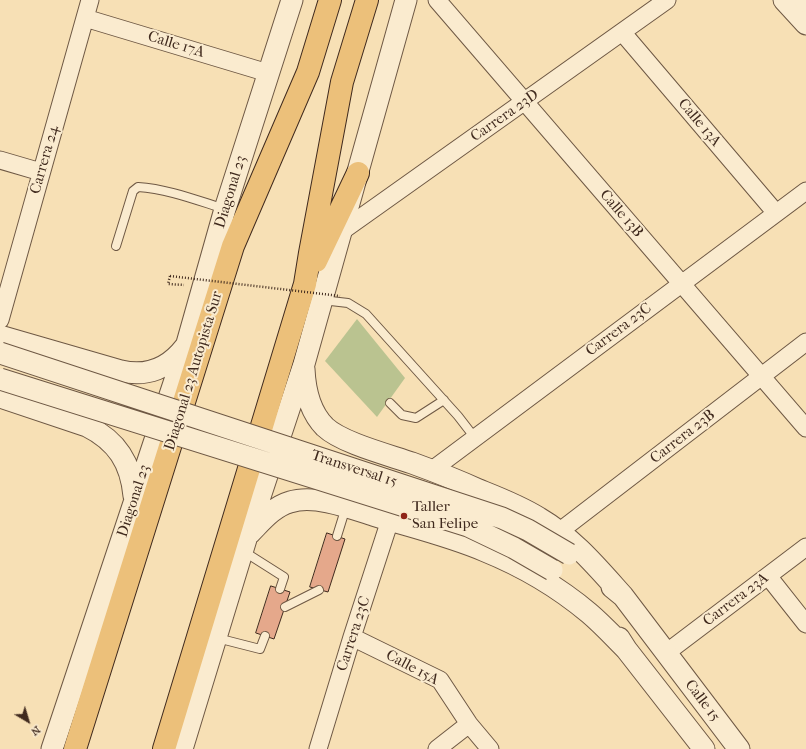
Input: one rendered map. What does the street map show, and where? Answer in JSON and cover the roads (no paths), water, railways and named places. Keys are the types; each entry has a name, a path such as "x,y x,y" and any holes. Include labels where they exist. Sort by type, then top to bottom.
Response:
{"main road":[{"name":"Diagonal 23 Autopista Sur","path":"75,749 233,246 308,72 330,0"},
{"path":"164,749 305,284 342,82 367,0"},
{"path":"305,284 358,173"}],"street":[{"name":"Carrera 24","path":"0,320 90,0"},
{"name":"Diagonal 23","path":"52,749 186,347 225,209 292,0"},
{"path":"182,749 245,544 304,364 331,298 342,231 406,0"},
{"name":"Calle 13B","path":"437,0 806,428"},
{"name":"Carrera 23D","path":"342,231 667,0"},
{"path":"784,0 806,24"},
{"name":"Calle 17A","path":"85,18 268,73"},
{"name":"Calle 13A","path":"622,32 776,213"},
{"path":"0,160 41,172"},
{"name":"Carrera 23C","path":"432,470 806,191"},
{"path":"0,336 121,371 133,373 150,371 162,367 176,358 186,347"},
{"name":"Carrera 23B","path":"560,531 806,342"},
{"name":"Transversal 15","path":"0,353 502,518 528,530 569,554 623,596 666,653"},
{"path":"304,364 311,407 326,428 336,435 351,442 432,470 538,517 560,531 577,545 623,596"},
{"name":"Transversal 15","path":"0,379 468,526 514,548 552,570 574,586 600,610 626,649 643,671"},
{"path":"0,397 87,426 105,437 119,452 128,467 133,483 134,500"},
{"path":"245,544 267,515 282,505 290,502 309,499 346,507 468,544 512,563 555,587 574,601 626,649"},
{"name":"Carrera 23C","path":"318,749 390,520"},
{"name":"Carrera 23A","path":"666,653 806,547"},
{"path":"768,576 806,624"},
{"name":"Calle 15A","path":"352,637 440,680 469,724 490,749"},
{"name":"Calle 15","path":"666,653 738,749"},
{"name":"Calle 15","path":"643,671 704,749"},
{"path":"437,749 469,724"}],"lane":[{"path":"116,246 133,191 138,187 152,188 195,199 225,209"},
{"path":"331,298 348,303 366,314 444,400 475,438"},
{"path":"390,403 402,415 416,418 444,400"},
{"path":"337,536 346,507"},
{"path":"245,544 284,577 280,589"},
{"path":"285,607 319,590"},
{"path":"216,638 260,649 264,636"}],"place":[{"name":"Taller San Felipe","path":"404,516"}]}
